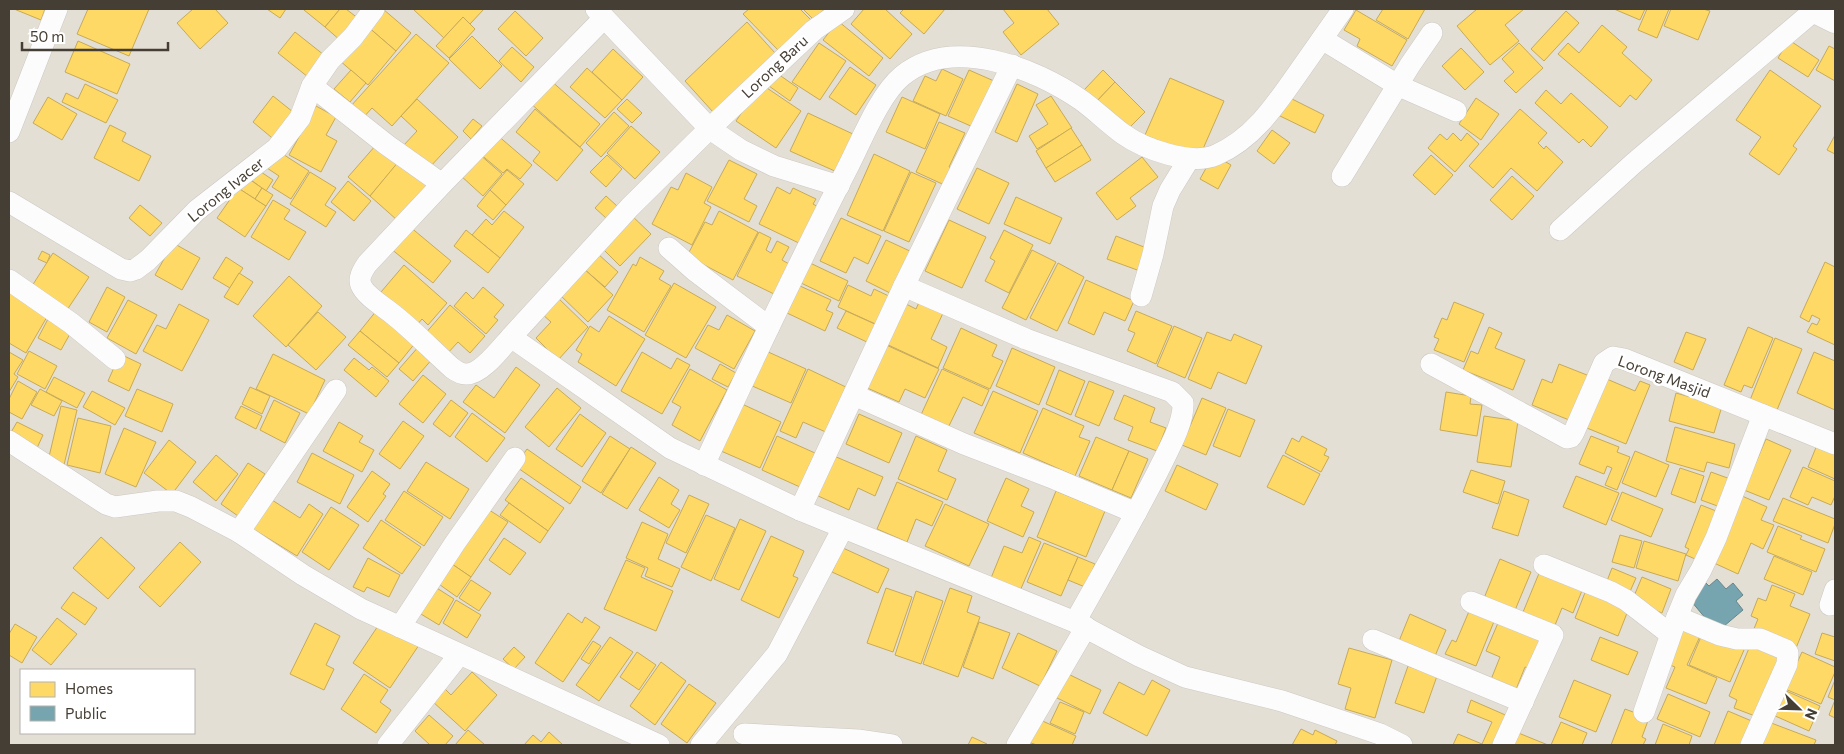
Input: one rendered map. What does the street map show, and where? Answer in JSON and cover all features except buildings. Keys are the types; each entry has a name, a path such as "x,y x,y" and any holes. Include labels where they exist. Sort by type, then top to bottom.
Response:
{"street":[{"path":"10,126 57,9"},
{"name":"Lorong Ivacer","path":"9,202 121,269 130,271 136,269 154,254 197,210 278,148 300,118 312,86 330,60 353,37 374,9"},
{"name":"Lorong Baru","path":"442,184 367,264 360,280 361,286 367,294 396,316 452,368 468,375 479,371 630,207 710,129 814,30 844,9"},
{"path":"704,465 768,327 884,97 902,77 916,67 957,56 979,58 1012,65 1050,82 1082,100 1125,136 1170,155 1189,159 1212,157 1245,138 1270,113 1343,9"},
{"path":"1560,230 1634,163 1816,9 1835,19"},
{"path":"312,86 387,145 442,184 600,13 710,129 740,150 774,166 839,186"},
{"path":"1342,176 1399,86 1410,65 1432,33"},
{"path":"1322,39 1399,86 1456,111"},
{"path":"800,510 904,286 1012,65"},
{"path":"1141,296 1153,254 1163,206 1170,190 1189,159"},
{"path":"669,248 695,271 768,327"},
{"path":"9,280 71,323 115,359"},
{"path":"904,286 1026,339 1172,392 1183,404 1179,425 1080,624 1017,745"},
{"path":"511,337 670,448 800,510 1080,624 1139,656 1185,677 1282,701 1380,734 1402,745"},
{"name":"Lorong Masjid","path":"1431,364 1567,438 1571,437 1574,432 1604,363 1613,357 1624,359 1835,444"},
{"path":"239,532 336,390"},
{"path":"854,395 964,444 1136,513"},
{"path":"1644,712 1686,595 1701,570 1716,538 1763,415"},
{"path":"9,441 106,504 115,507 158,501 176,501 209,515 239,532 311,580 361,609 659,745"},
{"path":"400,627 450,550 515,458"},
{"path":"701,745 777,654 842,528"},
{"path":"1544,565 1611,592 1674,625 1737,639 1760,639 1786,650 1788,653 1787,664 1751,745"},
{"path":"1471,602 1553,635 1503,745"},
{"path":"1373,640 1523,702"},
{"path":"388,745 459,655"},
{"path":"744,734 858,740 892,745"}],"shaded area":[{"path":"9,9 1835,9 1835,745 9,745"}]}
